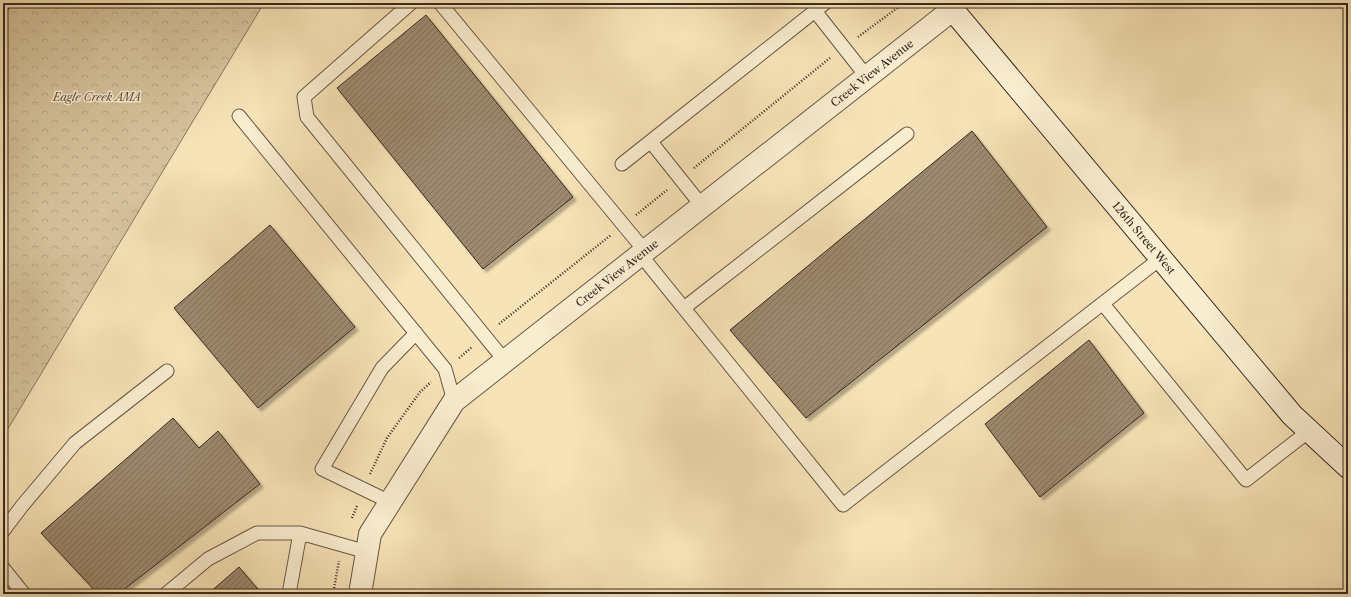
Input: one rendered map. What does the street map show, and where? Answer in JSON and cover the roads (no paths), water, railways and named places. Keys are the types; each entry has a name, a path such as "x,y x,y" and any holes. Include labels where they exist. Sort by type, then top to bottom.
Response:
{"street":[{"name":"Creek View Avenue","path":"360,594 370,534 454,401 866,77 949,6"},
{"name":"126th Street West","path":"949,6 1292,415 1348,468"}],"lane":[{"path":"411,3 304,97 307,117 505,361"},
{"path":"440,3 643,252 684,308 843,505 1161,258"},
{"path":"622,164 820,7 866,77"},
{"path":"239,116 445,369 454,401"},
{"path":"684,308 906,134"},
{"path":"650,142 702,206"},
{"path":"1102,304 1246,480 1309,431"},
{"path":"390,502 322,469 382,368 416,332"},
{"path":"3,531 75,443 167,371"},
{"path":"166,594 208,559 257,533 300,533 367,552"},
{"path":"289,594 300,533"},
{"path":"3,568 24,594"}],"waterway":[{"path":"3,11 10,3"}],"park label":[{"name":"Eagle Creek AMA","path":"97,97"}]}
